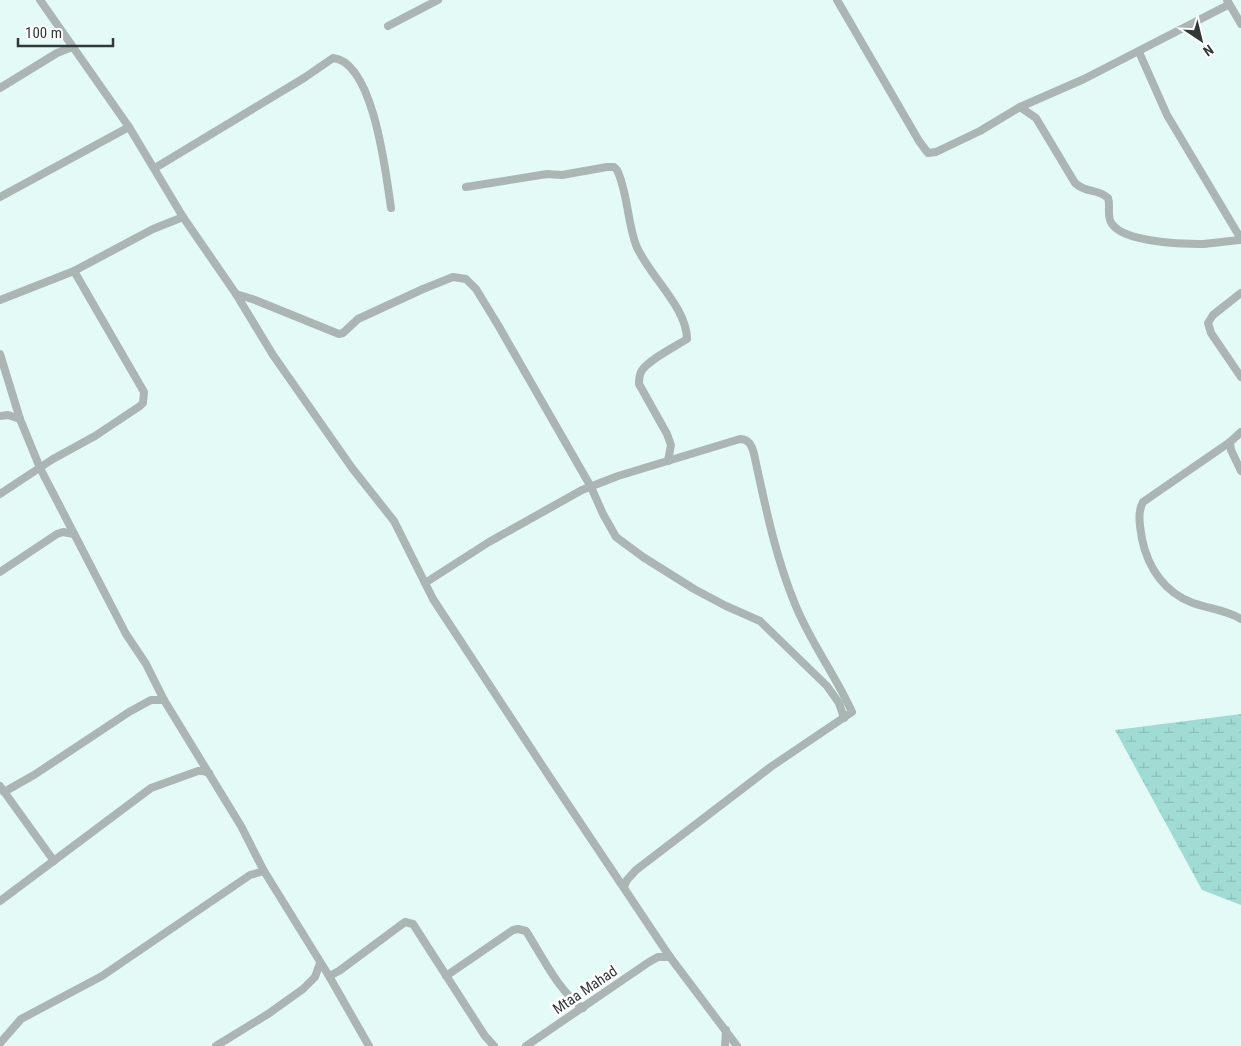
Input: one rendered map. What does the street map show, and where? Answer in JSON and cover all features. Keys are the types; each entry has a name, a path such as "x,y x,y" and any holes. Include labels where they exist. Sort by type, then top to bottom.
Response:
{"street":[{"path":"40,0 129,127 183,217 236,294 284,371 352,468 394,521 433,598 504,709 670,957 737,1046"},
{"path":"388,26 438,0"},
{"path":"836,0 919,141 928,153 936,152 980,131 1020,107 1139,52 1227,2 1241,24"},
{"path":"0,88 57,53 72,47"},
{"path":"1020,107 1036,118 1075,183 1082,190 1100,192 1108,198 1110,221 1119,231 1134,237 1181,243 1202,244 1241,239 1167,115 1139,52"},
{"path":"155,168 304,78 333,58 336,58 345,62 355,73 373,111 381,144 391,208"},
{"path":"0,197 129,127"},
{"path":"466,187 548,174 562,175 607,167 614,167 617,170 636,245 655,278 666,290 688,330 688,339 647,364 639,377 639,384 667,434 671,445 668,460"},
{"path":"171,222 178,208"},
{"path":"0,300 74,271 153,228 183,217"},
{"path":"0,494 140,406 144,396 142,388 74,271"},
{"path":"236,294 339,334 343,333 358,319 423,289 453,277 466,279 476,289 498,325 591,487 616,537 694,589 760,621 827,686 839,703 844,718"},
{"path":"1241,293 1213,315 1208,323 1211,333 1241,377"},
{"path":"0,354 20,419 40,468 126,634 150,671 164,700 242,826 264,871 330,977 369,1046"},
{"path":"0,416 8,415 20,419"},
{"path":"1241,432 1230,442 1143,502 1138,510 1146,556 1160,580 1192,603 1232,613 1241,619"},
{"path":"425,583 513,528 569,496 668,460 740,439 750,444 754,454 771,531 792,596 811,636 836,678 852,712 772,766 636,870 626,880 624,887"},
{"path":"1230,442 1231,450 1241,471"},
{"path":"671,445 685,456"},
{"path":"595,497 601,483"},
{"path":"57,534 65,517"},
{"path":"0,572 57,534 63,532 74,534"},
{"path":"54,861 1,790 34,774 129,712 151,700 164,700"},
{"path":"198,771 203,763"},
{"path":"0,901 151,788 198,771 202,770 209,773"},
{"path":"254,873 259,860"},
{"path":"0,1043 21,1020 102,976 254,873 264,871"},
{"path":"315,977 330,977 405,922 413,924 494,1046"},
{"path":"446,976 513,930 518,929 526,932 564,990 575,1003 583,1008"},
{"path":"658,958 661,943"},
{"name":"Mtaa Mahad","path":"526,1046 658,958 670,957"},
{"path":"216,1046 268,1014 303,989 315,977 320,963"},
{"path":"726,1030 726,1046 737,1046"}],"green space":[{"path":"1241,714 1241,905 1202,890 1115,730"}]}
